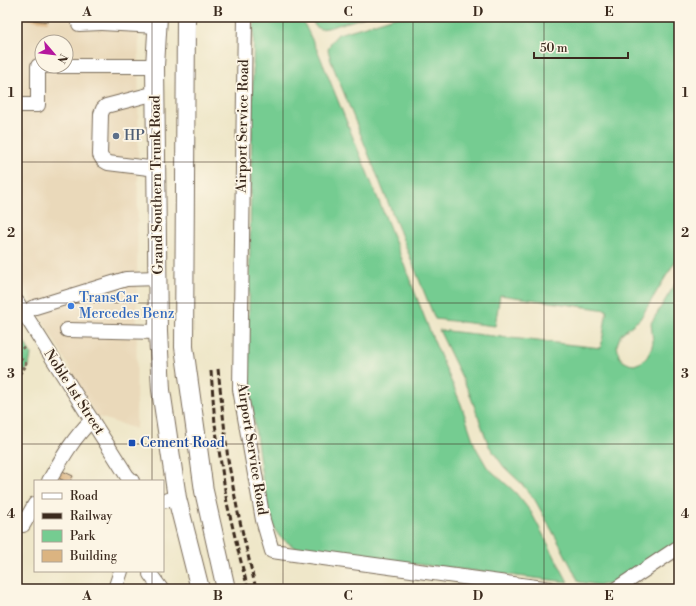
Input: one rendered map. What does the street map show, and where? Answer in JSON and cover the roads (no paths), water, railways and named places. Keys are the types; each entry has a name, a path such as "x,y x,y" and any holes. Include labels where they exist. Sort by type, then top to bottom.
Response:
{"main road":[{"name":"Grand Southern Trunk Road","path":"186,17 184,347 204,491 226,589"},
{"name":"Grand Southern Trunk Road","path":"158,22 155,66 159,353 170,500 200,589"},
{"path":"159,353 184,347"},
{"path":"170,500 204,491"}],"street":[{"name":"Airport Service Road","path":"245,17 240,389 264,520 272,551 551,589"},
{"path":"79,24 102,20 158,22"},
{"path":"17,105 38,105 38,66 155,66"},
{"path":"156,93 106,106 103,109 101,114 100,155 103,160 108,163 157,169"},
{"path":"32,308 126,278 158,278"},
{"name":"Noble 1st Street","path":"17,302 127,476 131,480"},
{"path":"68,330 158,332"},
{"path":"50,480 68,449 92,420"},
{"path":"23,525 34,506"},
{"path":"616,589 679,547"},
{"path":"115,589 121,572"},
{"path":"150,574 161,589"}],"railway":[{"path":"218,369 228,460 238,513 256,589"},
{"path":"211,371 215,424 227,503 248,589"}],"place":[{"name":"HP","path":"116,136"},
{"name":"TransCar Mercedes Benz","path":"71,306"},
{"name":"Cement Road","path":"132,443"}]}
